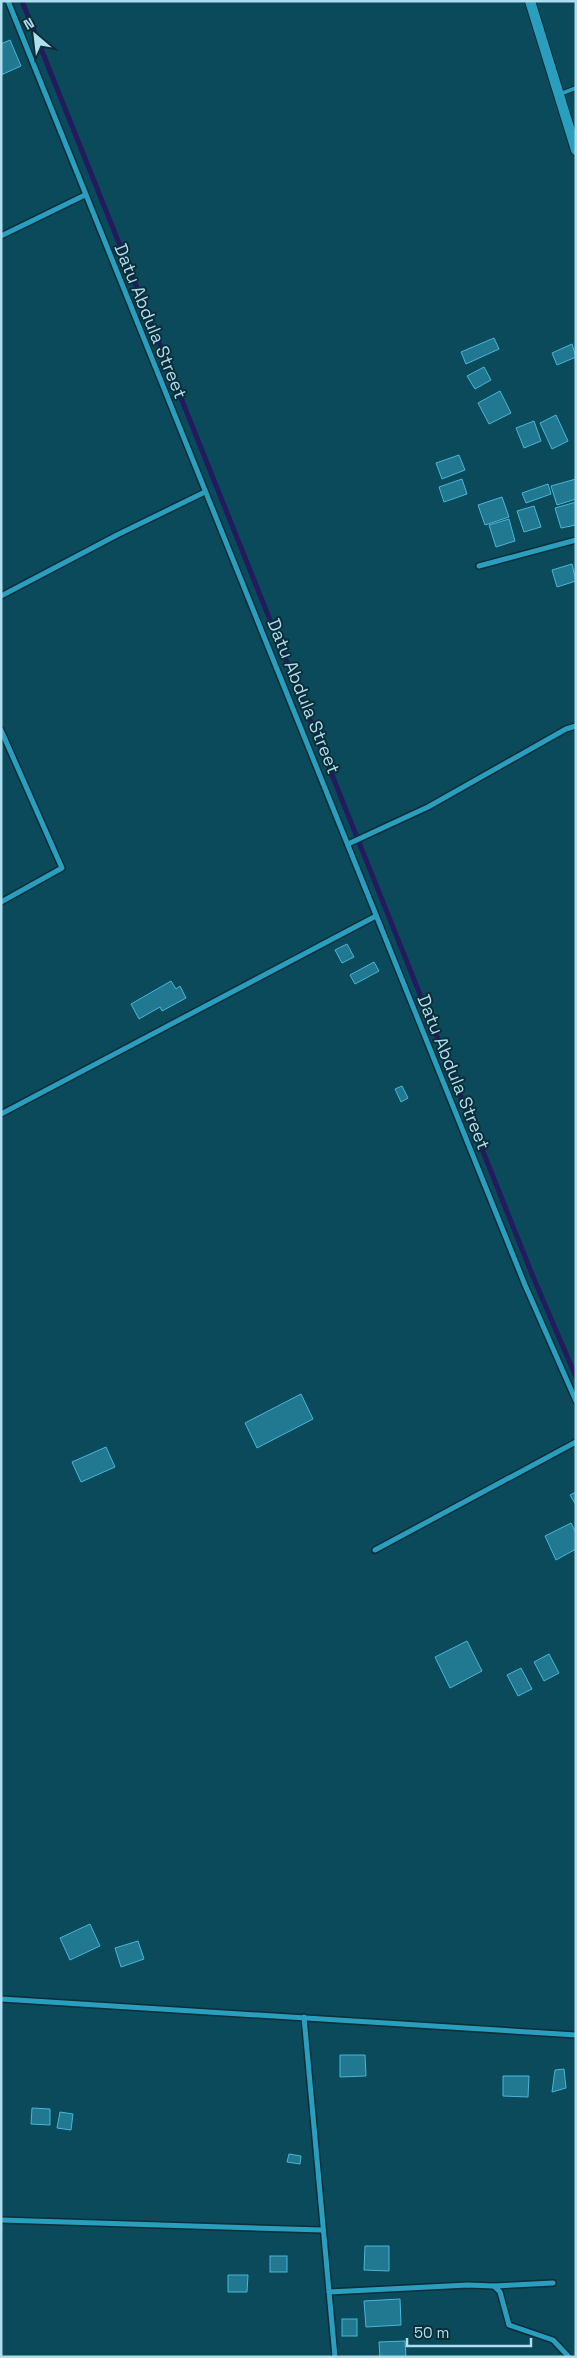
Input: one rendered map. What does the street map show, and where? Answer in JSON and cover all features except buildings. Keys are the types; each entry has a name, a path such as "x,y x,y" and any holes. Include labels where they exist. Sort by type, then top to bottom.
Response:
{"street":[{"name":"Datu Abdula Street","path":"8,1 524,1285 576,1401"},
{"path":"530,1 576,150"},
{"path":"1,236 85,195"},
{"path":"1,596 117,535 205,492"},
{"path":"480,566 576,540"},
{"path":"348,844 428,807 566,729 576,726"},
{"path":"1,730 62,868 1,902"},
{"path":"1,1114 376,916"},
{"path":"375,1550 576,1442"},
{"path":"1,1999 576,2035"},
{"path":"304,2017 335,2357"},
{"path":"1,2220 322,2230"},
{"path":"329,2292 468,2285 554,2284"},
{"path":"494,2286 500,2292 509,2325 553,2340 564,2348 569,2357"}],"lane":[{"path":"558,95 576,88"}],"waterway":[{"path":"22,1 534,1279 576,1377"}]}
